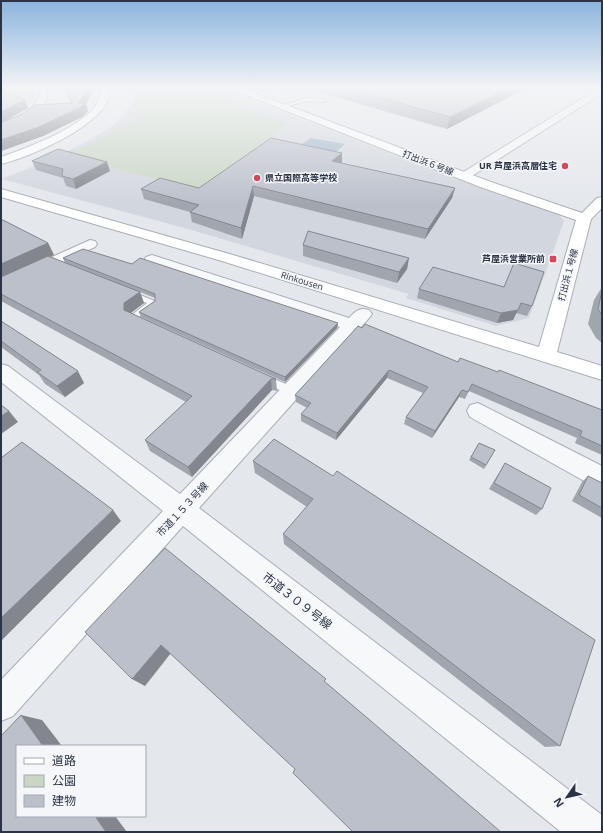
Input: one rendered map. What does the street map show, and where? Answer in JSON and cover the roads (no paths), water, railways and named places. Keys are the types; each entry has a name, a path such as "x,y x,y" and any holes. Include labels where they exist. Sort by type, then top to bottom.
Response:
{"street":[{"path":"1,161 37,147 75,126"},
{"name":"打出浜６号線","path":"330,126 463,176 584,218"},
{"path":"463,176 544,126"},
{"name":"Rinkousen","path":"1,193 270,271 602,373"},
{"path":"584,218 602,201"},
{"name":"打出浜１号線","path":"546,356 584,218"},
{"path":"1,286 59,265 90,244"},
{"name":"市道１５３号線","path":"1,704 357,319 152,260"},
{"name":"市道３０９号線","path":"1,371 182,510 592,832"},
{"path":"478,411 602,478"}],"lane":[{"path":"116,288 153,302 132,318 147,325"},
{"path":"255,374 292,391"}],"water":[{"path":"311,138 345,144 334,154 299,146"}],"place":[{"name":"UR 芦屋浜高層住宅","path":"565,166"},
{"name":"県立国際高等学校","path":"257,178"},
{"name":"芦屋浜営業所前","path":"553,259"}]}
